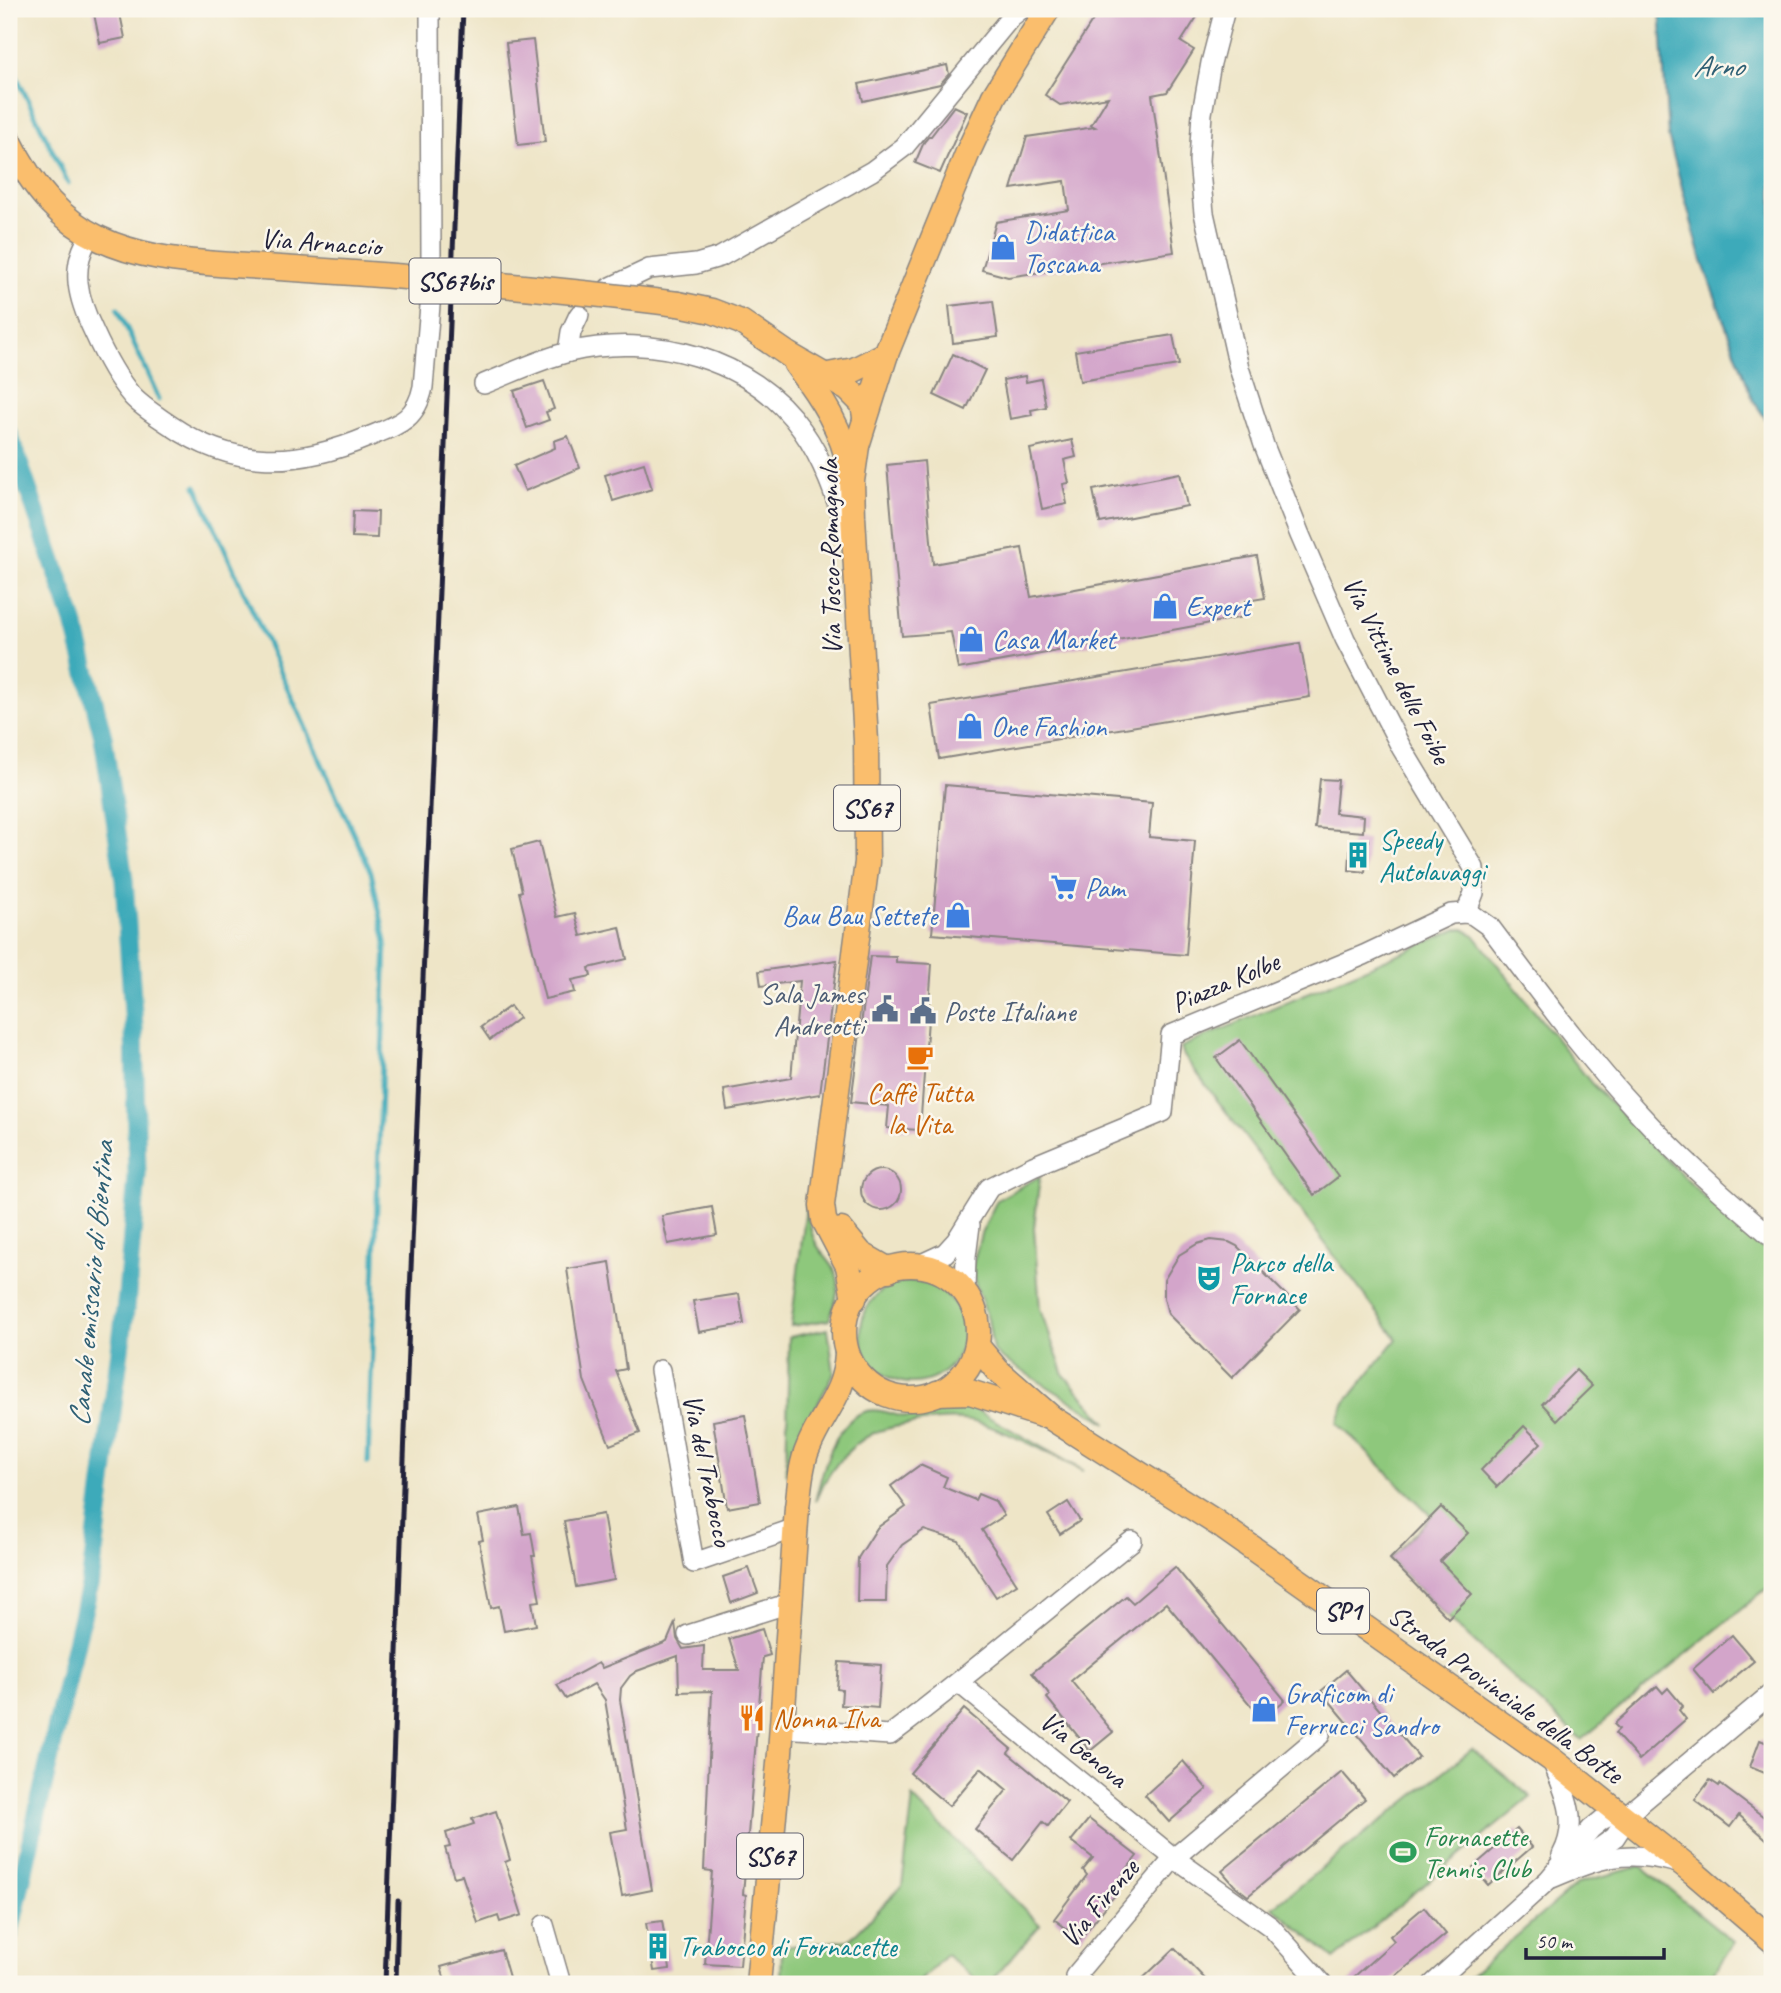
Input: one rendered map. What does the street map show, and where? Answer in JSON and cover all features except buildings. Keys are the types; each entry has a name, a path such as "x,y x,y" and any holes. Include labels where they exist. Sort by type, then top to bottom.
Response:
{"main road":[{"name":"Via Tosco-Romagnola","path":"825,1179 864,884 867,840 866,741 852,481 857,446 886,354 981,124 1009,70 1048,9"},
{"name":"Via Arnaccio","path":"9,140 40,192 90,236 145,256 183,262 575,292 678,304 728,316 766,338 818,381 848,457 852,481"},
{"path":"818,381 854,370 886,354"},
{"name":"SS67bis","path":"818,381 839,406 865,417"},
{"name":"SS67","path":"825,1179 835,1216 846,1238 861,1254 889,1270"},
{"name":"SS67","path":"758,1984 803,1461 842,1387 847,1354 846,1322 853,1299 848,1266 824,1220 822,1205 825,1179"},
{"path":"853,1299 864,1285 889,1270 917,1266 943,1273 965,1290 977,1319 977,1346 966,1371 937,1394"},
{"name":"SP1","path":"977,1346 997,1370 1053,1419"},
{"name":"SS67","path":"847,1354 860,1377 878,1390 915,1398 937,1394"},
{"name":"SP1","path":"937,1394 970,1392 1053,1419"},
{"name":"SS67","path":"801,1486 815,1455 841,1412 855,1403 889,1394"},
{"name":"Strada Provinciale della Botte","path":"1053,1419 1217,1524 1551,1759 1684,1865 1772,1940"}],"street":[{"path":"430,9 431,261"},
{"path":"609,288 649,269 696,264 720,257 800,214 887,161 904,147 1021,9"},
{"name":"Via Vittime delle Foibe","path":"1225,9 1206,88 1199,160 1205,213 1239,368 1264,445 1345,639 1401,747 1474,868 1474,892 1466,913"},
{"path":"90,236 81,249 77,270 81,297 109,364 133,397 176,430 206,446 271,460 327,452 400,423 412,415 420,402 431,294"},
{"path":"568,352 571,332 579,315"},
{"path":"484,384 568,352 608,346 651,346 673,350 728,368 762,388 791,416 813,448 831,488 854,555"},
{"path":"1466,913 1479,917 1490,927 1587,1054 1661,1137 1772,1237"},
{"name":"Piazza Kolbe","path":"917,1266 945,1253 971,1221 989,1188 1163,1112 1171,1035 1364,955 1442,918 1466,913"},
{"name":"Piazza Kolbe","path":"965,1290 971,1221"},
{"name":"Via del Trabocco","path":"660,1370 694,1563 796,1528"},
{"path":"782,1728 890,1735 959,1683 1132,1541"},
{"path":"688,1635 790,1603"},
{"name":"Via Genova","path":"959,1683 1174,1858 1270,1927 1322,1984"},
{"path":"1433,1984 1548,1880 1609,1843 1622,1817 1768,1701"},
{"path":"1174,1858 1320,1735"},
{"path":"1548,1880 1572,1830 1569,1805 1551,1759"},
{"path":"1548,1880 1593,1860 1618,1855 1642,1855 1684,1865"},
{"name":"Via Firenze","path":"1084,1984 1075,1976 1174,1858"},
{"path":"544,1925 561,1984"}],"green space":[{"path":"1457,929 1464,929 1474,935 1592,1084 1702,1195 1772,1256 1772,1584 1581,1740 1448,1618 1390,1559 1432,1516 1337,1423 1345,1403 1397,1339 1184,1056 1181,1047"},
{"path":"1040,1176 1034,1228 1040,1309 1064,1375 1107,1423 1001,1358 993,1350 988,1319 971,1271 981,1234 997,1200"},
{"path":"807,1199 812,1232 819,1248 835,1270 838,1291 829,1320 791,1326"},
{"path":"912,1281 931,1285 948,1296 959,1313 963,1332 959,1351 948,1368 931,1379 912,1383 893,1379 876,1368 865,1351 861,1332 865,1313 876,1296 893,1285"},
{"path":"828,1329 834,1373 801,1436 786,1475 789,1337"},
{"path":"958,1405 969,1406 1084,1471 997,1429 976,1422 934,1420 884,1429 855,1445 838,1462 815,1502 831,1449 846,1425 856,1416 877,1410 912,1417"},
{"name":"Fornacette Tennis Club","path":"1472,1749 1531,1797 1334,1959 1273,1907"},
{"path":"913,1798 1040,1925 989,1984 982,1984 946,1955 917,1984 781,1984 782,1947 849,1940 902,1886"},
{"path":"1641,1866 1734,1942 1707,1984 1461,1984 1578,1883"}],"water":[{"name":"Arno","path":"1660,9 1772,9 1772,428 1753,400 1702,261 1668,136"}],"waterway":[{"path":"9,61 68,183"},
{"path":"118,309 159,399"},
{"name":"Canale emissario di Bientina","path":"9,434 74,622 103,737 124,880 134,1027 137,1176 127,1295 91,1577 9,1936"},
{"path":"196,486 371,872 386,942 368,1463"}],"railway":[{"path":"385,1984 410,1293 463,9"},
{"path":"396,1984 398,1901"}],"place":[{"name":"Didattica Toscana","path":"1003,247"},
{"name":"Expert","path":"1165,606"},
{"name":"Casa Market","path":"971,639"},
{"name":"One Fashion","path":"970,726"},
{"name":"Speedy Autolavaggi","path":"1358,855"},
{"name":"Pam","path":"1064,887"},
{"name":"Bau Bau Settete","path":"958,915"},
{"name":"Sala James Andreotti","path":"885,1009"},
{"name":"Poste Italiane","path":"923,1011"},
{"name":"Caffè Tutta la Vita","path":"920,1057"},
{"name":"Parco della Fornace","path":"1209,1278"},
{"name":"Graficom di Ferrucci Sandro","path":"1264,1709"},
{"name":"Nonna Ilva","path":"752,1718"},
{"name":"Fornacette Tennis Club","path":"1403,1852"},
{"name":"Trabocco di Fornacette","path":"658,1946"}]}
